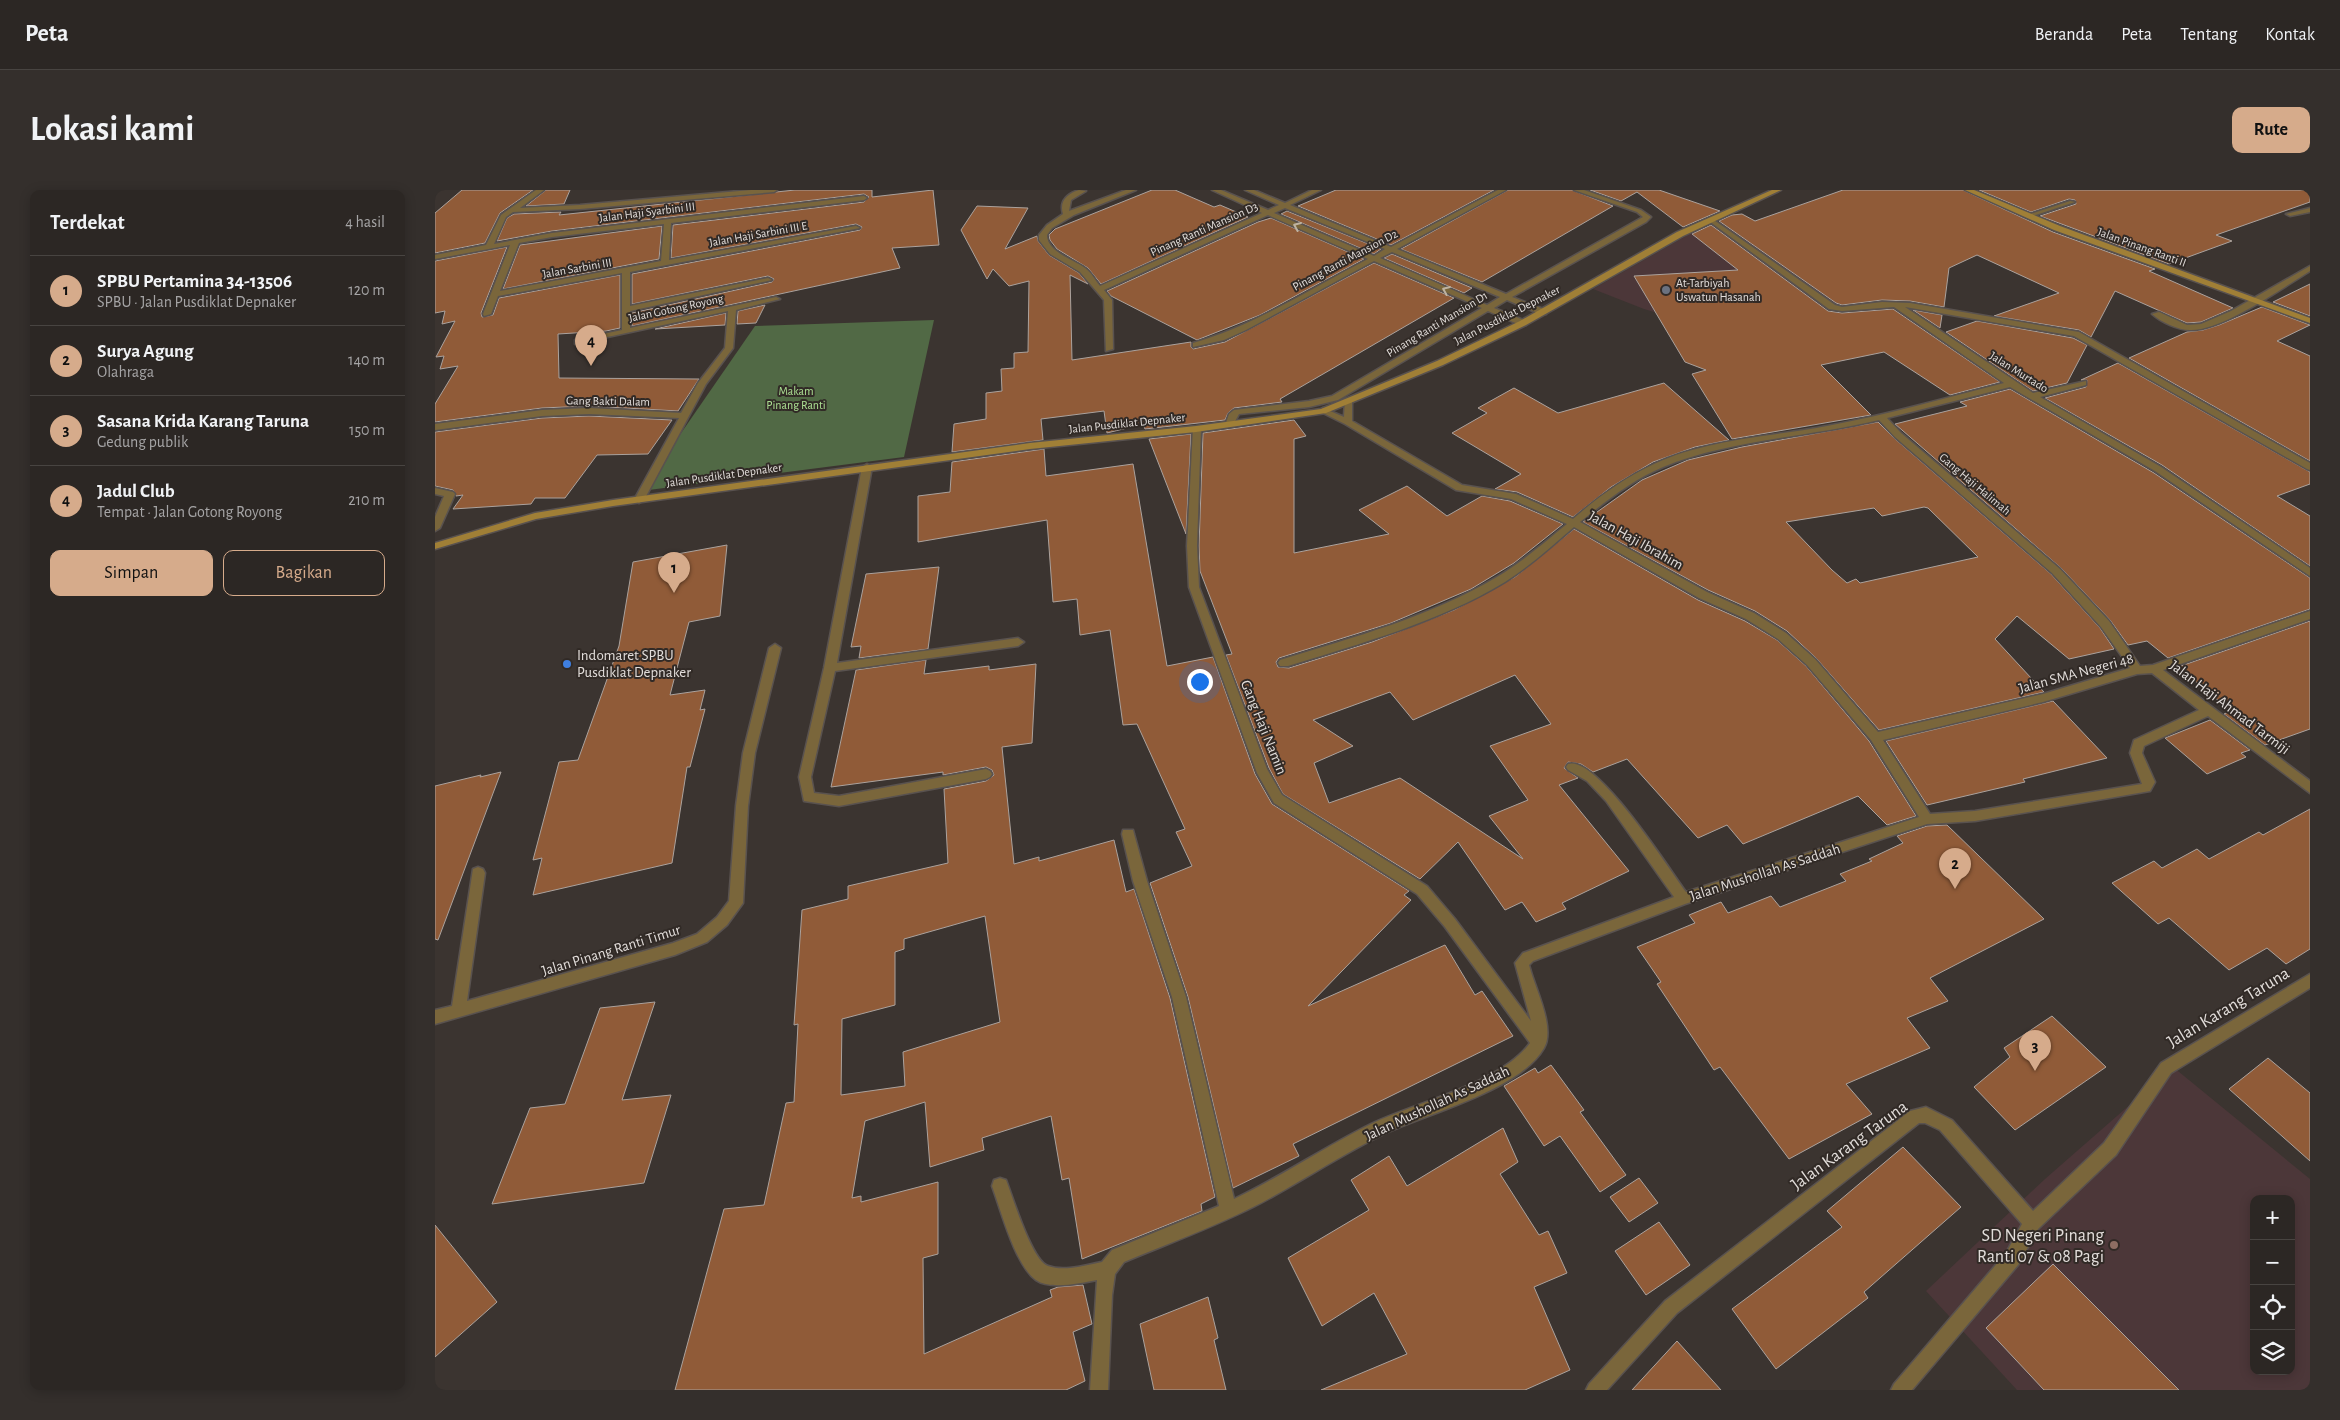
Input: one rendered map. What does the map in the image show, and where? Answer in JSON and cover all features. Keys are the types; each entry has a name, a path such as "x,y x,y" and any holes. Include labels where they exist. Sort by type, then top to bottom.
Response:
{"street":[{"path":"489,246 498,223 503,216 541,190"},
{"name":"Jalan Haji Syarbini III","path":"512,210 580,207 726,192 774,190"},
{"path":"1067,215 1064,207 1066,201 1075,193 1083,190 1088,207"},
{"path":"1109,349 1108,300 1083,270 1053,252 1043,240 1046,231 1067,215 1133,190"},
{"path":"1215,190 1523,323"},
{"path":"1248,190 1543,312"},
{"name":"Pinang Ranti Mansion D3","path":"1100,289 1318,190"},
{"name":"Pinang Ranti Mansion D2","path":"1196,345 1221,338 1243,328 1503,190"},
{"name":"Pinang Ranti Mansion D1","path":"1231,423 1233,414 1237,412 1309,404 1335,398 1506,297 1647,218 1645,215 1577,190"},
{"name":"Jalan Pusdiklat Depnaker","path":"435,546 535,516 639,500 869,467 1323,411 1440,363 1523,323 1680,234 1778,190"},
{"name":"Jalan Pinang Ranti II","path":"1968,190 2028,216 2310,321"},
{"name":"Jalan Haji Syarbini III","path":"435,257 517,241 864,198"},
{"path":"2028,216 2072,202"},
{"path":"2289,214 2310,210"},
{"path":"1711,220 1832,307 1842,309 1895,304 1955,311 2076,334 2310,466"},
{"path":"665,262 668,222"},
{"name":"Jalan Haji Sarbini III E","path":"665,262 856,228"},
{"path":"487,314 513,246 517,241"},
{"name":"Jalan Sarbini III","path":"494,294 626,271 665,262"},
{"path":"2156,314 2186,327 2197,328 2229,315 2310,268"},
{"name":"Jalan Gotong Royong","path":"626,271 626,332"},
{"name":"Jalan Gotong Royong","path":"626,309 768,280"},
{"path":"732,308 776,298"},
{"name":"Jalan Murtado","path":"1895,304 2011,384 2158,469 2310,573"},
{"name":"Jalan Gotong Royong","path":"578,342 732,308 729,348 701,384 686,416"},
{"path":"2033,396 2083,383"},
{"path":"1284,663 1353,641 1466,598 1503,578 1631,480 1659,465 1683,456 1882,418 2011,384"},
{"path":"1348,401 1348,422"},
{"name":"Gang Bakti Dalam","path":"435,426 542,412 589,411 686,416"},
{"name":"Jalan Haji Ibrahim","path":"1323,411 1348,422 1459,488 1513,496 1574,522 1703,595 1750,616 1782,636 1811,662 1875,737"},
{"path":"639,500 686,416"},
{"name":"Gang Haji Halimah","path":"1882,418 1898,435 2056,571 2105,624 2137,670"},
{"name":"Gang Haji Namin","path":"1196,428 1192,546 1194,587 1261,770 1278,799 1324,830 1422,890 1450,923 1539,1043"},
{"path":"869,467 830,668 805,777 808,797 839,801 986,774"},
{"path":"435,491 449,494 435,528"},
{"name":"Jalan SMA Negeri 48","path":"1875,737 2043,698 2137,670 2154,669 2310,615"},
{"path":"830,668 1017,642"},
{"name":"Jalan Pinang Ranti Timur","path":"435,1017 459,1012 675,949 702,938 722,921 736,903 742,806 749,753 775,648"},
{"name":"Jalan Haji Ahmad Tarmiji","path":"2154,669 2310,788"},
{"name":"Jalan Mushollah As Saddah","path":"1107,1270 1118,1256 1228,1211 1381,1128 1495,1080 1529,1058 1539,1043 1540,1028 1523,976 1522,963 1528,957 1683,899 1927,819 1975,816 2146,788 2149,782 2136,753 2139,743 2208,711"},
{"path":"1875,737 1927,819"},
{"path":"1572,767 1591,778 1610,797 1683,899"},
{"path":"1128,834 1140,881 1179,997 1228,1211"},
{"path":"459,1012 477,873"},
{"name":"Jalan Karang Taruna","path":"1595,1390 1671,1307 1916,1116 1927,1115 1946,1125 2032,1223 2110,1149 2166,1068 2310,980"},
{"path":"1000,1186 1027,1257 1042,1274 1061,1277 1107,1270 1103,1294 1099,1390"},
{"path":"1900,1390 2012,1259 2032,1223"}],"shaded area":[{"path":"1728,220 1841,304 1715,330 1644,309 1593,289 1693,232"},
{"name":"SD Negeri Pinang Ranti 07 & 08 Pagi","path":"2173,1067 2310,1179 2310,1390 2017,1390 1926,1291 2045,1179"}],"green space":[{"name":"Makam Pinang Ranti","path":"934,320 904,457 641,491 755,326"}],"building":[{"path":"462,190 533,190 500,213 485,243 435,253 435,213"},
{"path":"546,190 570,190 564,204 526,206"},
{"path":"795,190 872,190 872,197 933,190 939,245 892,248 900,268 632,326 632,313 772,282 774,279 768,276 632,304 632,274 860,230 862,227 856,224 671,258 673,225 864,202 869,197 864,194 552,231 497,241 507,218 514,214 561,212 559,215"},
{"path":"1152,190 1175,190 1214,207 1220,205 1248,217 1101,284 1088,268 1057,249 1050,240 1049,235 1055,229"},
{"path":"1336,190 1494,190 1391,245 1298,206"},
{"path":"1508,190 1572,190 1613,206 1482,282 1401,249"},
{"path":"1590,190 1659,190 1720,211 1683,227 1637,192 1621,201"},
{"path":"1843,190 1963,190 2053,232 2155,269 2149,271 2233,308 2201,322 2187,323 2115,291 2091,337 2079,330 1994,316 2059,293 1977,255 1949,268 1944,307 1910,301 1882,300 1842,305 1836,303 1719,221 1732,215 1742,214 1755,221"},
{"path":"1979,190 2310,190 2310,202 2216,235 2232,241 2169,264 2040,216 2076,204 2075,200 2069,199 2031,212"},
{"path":"977,206 1028,208 1005,249 1037,236 1038,241 1049,255 1079,273 1088,284 1070,275 1072,360 1191,342 1193,349 1225,342 1374,263 1454,298 1280,399 1282,402 1234,408 1228,413 1225,420 1145,429 1143,424 1107,433 1104,411 1041,419 1043,440 952,452 954,424 986,419 986,393 1002,391 1001,369 1014,368 1014,353 1028,352 1029,281 1009,286 993,269 987,279 961,230"},
{"path":"1287,211 1381,249 1374,254 1281,214"},
{"path":"1271,218 1364,259 1260,315 1197,340 1111,296 1107,291 1258,222"},
{"path":"1711,225 1828,311 1842,313 1893,309 2000,382 1950,395 1884,352 1821,365 1871,415 1732,439 1692,374 1706,370 1685,362 1634,276 1738,270 1692,234"},
{"path":"662,226 659,259 503,289 520,245"},
{"path":"507,247 481,313 482,317 493,315 499,298 620,275 620,328 606,331 558,334 559,378 699,379 678,411 589,406 542,408 435,422 435,404 458,366 440,369 444,356 436,357 455,321 442,324 445,311 435,313 435,261"},
{"path":"1392,254 1472,288 1464,293 1384,258"},
{"path":"2310,284 2310,316 2273,302"},
{"path":"765,305 756,323 737,324 738,311"},
{"path":"2262,307 2310,325 2277,341 2310,356 2310,461 2129,358 2187,332 2219,325"},
{"path":"1913,310 1942,315 1940,328"},
{"path":"726,313 725,325 655,329"},
{"path":"1977,321 2073,338 2087,345 2067,383 2033,391 1946,332"},
{"path":"2118,363 2310,472 2310,484 2277,496 2310,516 2310,566 2162,465 2045,398 2086,387 2087,380 2081,380"},
{"path":"1664,383 1729,440 1695,447 1653,462 1611,487 1573,517 1517,492 1495,489 1521,474 1452,433 1487,413 1478,408 1514,388 1558,413"},
{"path":"2010,389 2154,473 2310,578 2310,609 2168,658 2147,641 2128,645 2110,620 2061,568 1895,424 1967,406 1960,402"},
{"path":"589,416 672,420 648,454 597,455 565,498 535,498 531,504 453,509 463,495 456,496 453,490 435,486 435,432 542,418"},
{"path":"1294,420 1306,436 1294,439 1294,553 1389,534 1359,510 1407,486 1447,516 1482,496 1510,501 1563,524 1514,563 1471,589 1391,623 1279,658 1276,662 1278,667 1289,668 1372,642 1454,610 1515,577 1574,529 1698,600 1745,621 1777,640 1806,666 1869,741 1916,816 1887,825 1858,796 1743,844 1727,825 1698,838 1627,759 1593,772 1581,764 1568,762 1564,768 1578,778 1559,785 1629,871 1562,903 1566,909 1536,922 1522,902 1505,910 1458,842 1420,879 1283,794 1269,768 1226,655 1232,654 1200,571 1199,546 1203,433","holes":["1515,675 1551,724 1490,746 1528,800 1489,816 1523,859 1400,778 1329,803 1314,763 1353,746 1313,720 1390,692 1413,720"]},
{"path":"1878,422 2051,574 2100,628 2114,649 2069,659 2017,616 1995,639 2044,692 1879,730 1816,658 1787,631 1755,611 1708,590 1583,522 1642,480 1688,460 1742,447","holes":["1924,507 1928,508 1978,557 1860,583 1856,579 1847,583 1786,522 1874,508 1882,516"]},
{"path":"1191,434 1186,534 1149,439"},
{"path":"1044,449 1046,476 1133,464 1167,666 1213,657 1255,774 1272,804 1409,891 1404,895 1411,900 1308,1006 1445,945 1475,995 1482,991 1513,1036 1293,1144 1299,1156 1233,1188 1188,997 1150,883 1192,866 1176,832 1185,829 1137,724 1123,725 1110,630 1080,635 1077,599 1053,602 1047,520 918,542 918,496 950,492 952,462"},
{"path":"727,545 720,616 689,622 670,695 705,690 700,710 705,709 690,767 687,767 672,863 533,895 542,858 533,860 559,762 578,760 619,646 633,562"},
{"path":"939,567 928,649 859,658 861,646 851,647 866,574"},
{"path":"2310,621 2310,729 2265,745 2224,714 2231,711 2178,667"},
{"path":"926,660 924,674 989,666 989,670 1036,664 1032,743 1002,747 1014,864 1039,857 1039,861 1114,840 1126,892 1134,889 1170,998 1215,1197 1201,1204 1202,1211 1082,1259 1069,1178 1062,1180 1051,1116 982,1138 984,1150 930,1167 925,1102 865,1121 852,1198 861,1196 861,1202 938,1182 938,1254 923,1258 924,1354 1052,1297 1050,1290 1058,1287 1083,1285 1092,1324 1073,1332 1085,1381 1066,1390 675,1390 724,1209 764,1205 786,1103 794,1102 798,1024 794,1025 802,910 848,899 848,886 948,863 944,789 986,781 994,775 992,770 986,767 943,775 943,772 831,787 856,670","holes":["985,916 1000,1022 903,1052 905,1086 841,1095 842,1019 895,1005 895,952 904,949 904,939"]},
{"path":"2053,701 2107,758 2023,779 2025,782 1927,805 1886,741"},
{"path":"2210,720 2250,750 2241,753 2246,757 2207,774 2165,738"},
{"path":"501,772 438,940 435,939 435,786"},
{"path":"2310,809 2310,949 2286,964 2267,948 2229,970 2169,918 2158,924 2112,883 2154,861 2162,868 2197,849 2209,859 2259,832 2263,835"},
{"path":"1947,825 2044,919 1930,978 1948,1001 1907,1018 1930,1048 1846,1084 1872,1114 1789,1159 1720,1067 1714,1070 1657,984 1661,982 1637,947 1695,923 1689,915 1721,902 1728,913 1771,896 1780,907 1846,881 1840,874 1872,861 1869,859 1903,843 1897,836 1927,826"},
{"path":"655,1002 622,1100 671,1095 644,1183 492,1204 530,1108 565,1104 600,1008"},
{"path":"2052,1016 2106,1067 2015,1130 1974,1087 2010,1057 2004,1048"},
{"path":"2268,1058 2310,1093 2310,1161 2229,1089"},
{"path":"1551,1065 1584,1110 1580,1112 1626,1175 1600,1192 1560,1136 1544,1146 1504,1086 1535,1068 1538,1073"},
{"path":"1503,1128 1518,1162 1500,1174 1539,1235 1548,1231 1567,1273 1534,1287 1570,1370 1525,1390 1321,1390 1407,1354 1374,1293 1322,1326 1288,1258 1369,1210 1351,1180 1389,1156 1407,1186"},
{"path":"1903,1147 1961,1207 1864,1292 1868,1298 1776,1369 1732,1309 1842,1227 1827,1211"},
{"path":"1639,1178 1658,1203 1629,1222 1610,1197"},
{"path":"1659,1222 1690,1265 1646,1295 1615,1251"},
{"path":"435,1225 497,1302 435,1357"},
{"path":"2053,1264 2179,1390 2044,1390 1986,1328"},
{"path":"1208,1297 1218,1338 1214,1340 1226,1390 1154,1390 1140,1324"},
{"path":"1677,1341 1721,1390 1632,1390"}],"place":[{"name":"At-Tarbiyah Uswatun Hasanah","path":"1666,290"},
{"name":"Jadul Club","path":"591,366"},
{"name":"SPBU Pertamina 34-13506","path":"674,593"},
{"name":"Indomaret SPBU Pusdiklat Depnaker","path":"567,664"},
{"name":"Surya Agung","path":"1955,889"},
{"name":"Sasana Krida Karang Taruna","path":"2035,1071"},
{"name":"SD Negeri Pinang Ranti 07 & 08 Pagi","path":"2114,1245"}]}
